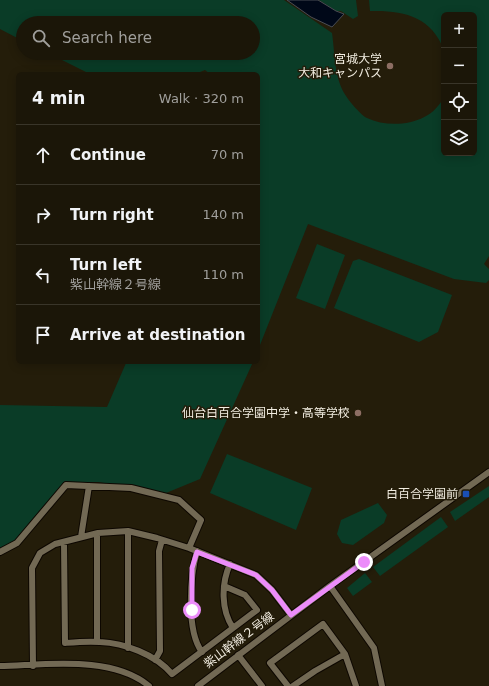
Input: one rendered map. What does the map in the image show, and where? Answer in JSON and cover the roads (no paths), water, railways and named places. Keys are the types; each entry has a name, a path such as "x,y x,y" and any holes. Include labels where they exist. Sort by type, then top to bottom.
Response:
{"street":[{"name":"紫山幹線２号線","path":"198,686 330,586 489,472"},
{"path":"0,552 17,543 66,485 131,488 179,500 201,520 189,548"},
{"path":"81,537 89,486"},
{"path":"128,531 128,648"},
{"path":"32,666 32,568 40,553 55,544 96,534 128,531 189,548 230,564 256,575 272,590 291,615"},
{"path":"96,534 97,642"},
{"path":"155,660 160,651 159,551 162,540"},
{"path":"64,542 66,643 97,642 128,648 149,655 172,674 256,610 245,595 224,586"},
{"path":"197,552 192,568 192,631 196,644 202,652"},
{"path":"230,564 225,574 224,586 226,618 233,628"},
{"path":"330,586 374,648 382,686"},
{"path":"288,686 270,663 323,624 345,654 356,686"},
{"path":"293,686 315,671 345,654"},
{"path":"238,655 261,686"},
{"path":"0,666 90,665 113,667 139,678 149,686"}],"water":[{"path":"287,0 318,0 344,14 332,27 311,17"}],"place":[{"name":"宮城大学 大和キャンパス","path":"390,66"},
{"name":"仙台白百合学園中学・高等学校","path":"358,413"},
{"name":"白百合学園前","path":"466,494"}]}
